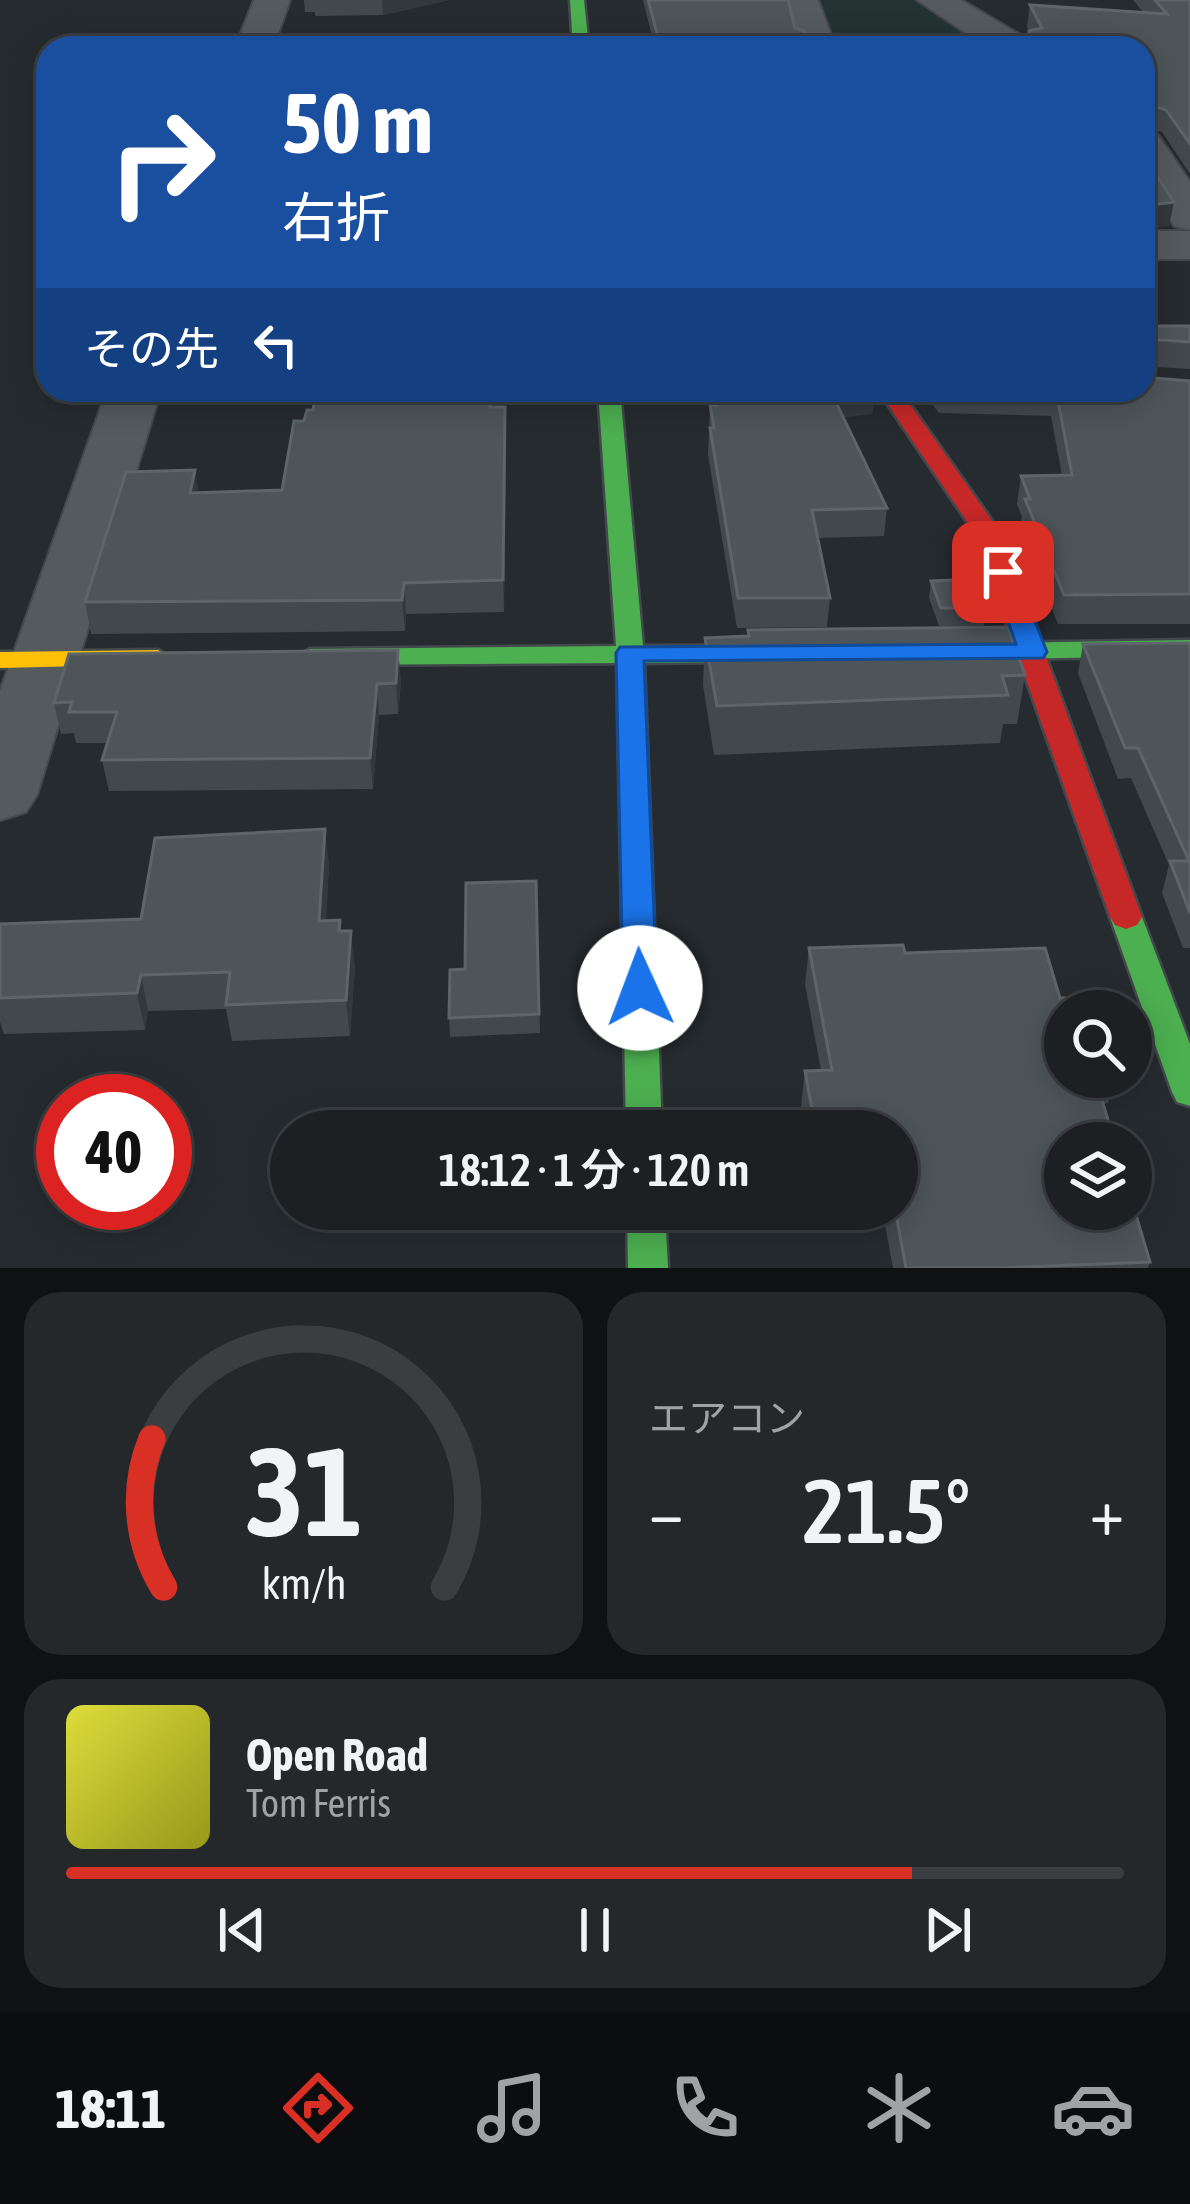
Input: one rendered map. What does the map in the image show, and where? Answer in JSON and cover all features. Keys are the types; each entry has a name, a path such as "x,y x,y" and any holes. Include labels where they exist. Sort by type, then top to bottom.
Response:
{"street":[{"path":"258,36 272,0"},
{"path":"577,0 580,36"},
{"path":"800,0 813,36"},
{"path":"934,0 995,36"},
{"path":"1155,162 1190,216"},
{"path":"1155,245 1190,245"},
{"path":"0,795 22,660 129,402"},
{"path":"610,402 630,653 643,1110"},
{"path":"897,402 987,532 1175,1008 1190,1092"},
{"path":"897,652 1190,648"},
{"path":"283,657 829,652"},
{"path":"22,660 187,658"},
{"path":"647,1230 648,1268"}],"shaded area":[{"path":"810,0 922,0 984,36 822,36"}],"building":[{"path":"648,0 788,0 795,28 806,36 658,36"},
{"path":"1155,0 1190,0 1190,144 1166,110 1155,106 1155,36 1029,36 1029,31 1042,28 1030,5 1167,14"},
{"path":"1155,173 1174,202 1155,204"},
{"path":"1155,326 1190,326 1190,342 1155,340"},
{"path":"1155,378 1190,381 1190,594 1064,595 1025,499 1030,499 1021,476 1072,475 1058,402 1155,402"},
{"path":"314,402 490,402 490,407 505,407 503,580 404,583 402,600 85,602 126,472 195,470 190,493 282,490 294,421 304,421 307,410 313,410"},
{"path":"836,402 887,508 812,510 830,598 738,598 710,428 714,428 710,405"},
{"path":"976,579 986,608 941,608 931,581"},
{"path":"1008,627 1025,675 1002,676 1008,695 717,706 705,638 749,636 748,630"},
{"path":"1190,643 1190,913 1170,861 1189,861 1138,748 1125,748 1083,644"},
{"path":"398,650 396,683 377,684 370,758 102,760 117,712 69,712 72,702 54,703 69,654"},
{"path":"325,829 319,921 340,920 339,931 351,931 346,1000 226,1005 230,972 141,975 137,993 0,998 0,924 141,919 155,838"},
{"path":"536,881 539,1014 449,1018 450,970 465,969 466,883"},
{"path":"903,945 905,953 1045,948 1058,990 1044,990 1044,1098 1101,1098 1109,1122 1044,1122 1044,1230 1140,1230 1150,1262 906,1268 899,1230 918,1230 918,1110 812,1110 805,1071 832,1070 809,948"}],"traffic: fast":[{"path":"577,0 580,36"},
{"path":"610,402 630,653 643,1110"},
{"path":"928,652 1190,648"},
{"path":"310,657 794,653"},
{"path":"1126,917 1190,1092"},
{"path":"647,1230 648,1268"}],"traffic: slow":[{"path":"0,660 158,658"}],"traffic: jam":[{"path":"897,402 987,532 1126,917"}],"route":[{"path":"640,988 630,653 1033,652 1003,572"}]}
